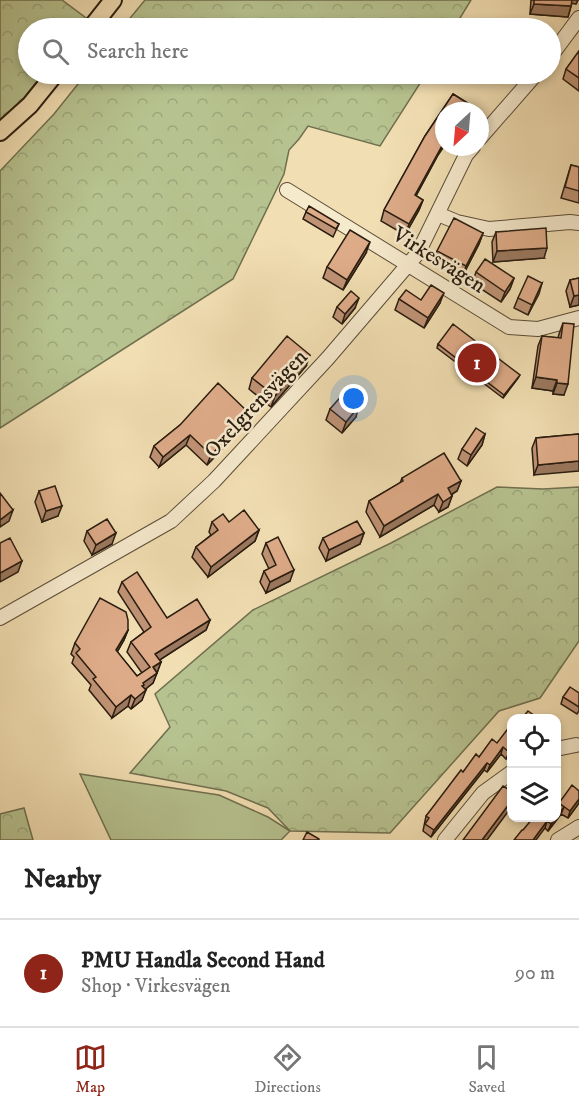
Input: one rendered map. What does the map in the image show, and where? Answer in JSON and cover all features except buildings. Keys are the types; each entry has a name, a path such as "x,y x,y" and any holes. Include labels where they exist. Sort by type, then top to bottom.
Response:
{"main road":[{"path":"99,18 113,0"},
{"path":"0,132 30,105 48,84"}],"street":[{"path":"561,42 579,18"},
{"path":"489,128 527,84"},
{"name":"Oxelgrensvägen","path":"0,618 171,520 214,481 328,358 418,253 466,156"},
{"name":"Virkesvägen","path":"287,190 509,327 538,329 579,318"},
{"path":"438,214 456,222 489,229 579,223"},
{"path":"561,748 578,744"},
{"path":"445,840 483,793 507,776"},
{"path":"558,840 579,826"}],"green space":[{"path":"0,0 62,0 86,18 18,18 18,84 35,84 23,99 0,120"},
{"path":"145,0 471,0 460,18 130,18"},
{"path":"78,84 420,84 380,146 308,126 289,150 284,174 233,279 0,428 0,171 54,114"},
{"path":"497,487 543,489 579,487 579,641 540,698 499,711 390,833 290,831 268,808 226,791 130,773 170,727 155,694 253,610 391,543"},
{"path":"80,774 219,795 268,817 290,831 281,840 111,840"},
{"path":"24,808 33,840 0,840 0,814"}],"place":[{"name":"PMU Handla Second Hand","path":"477,363"}]}
